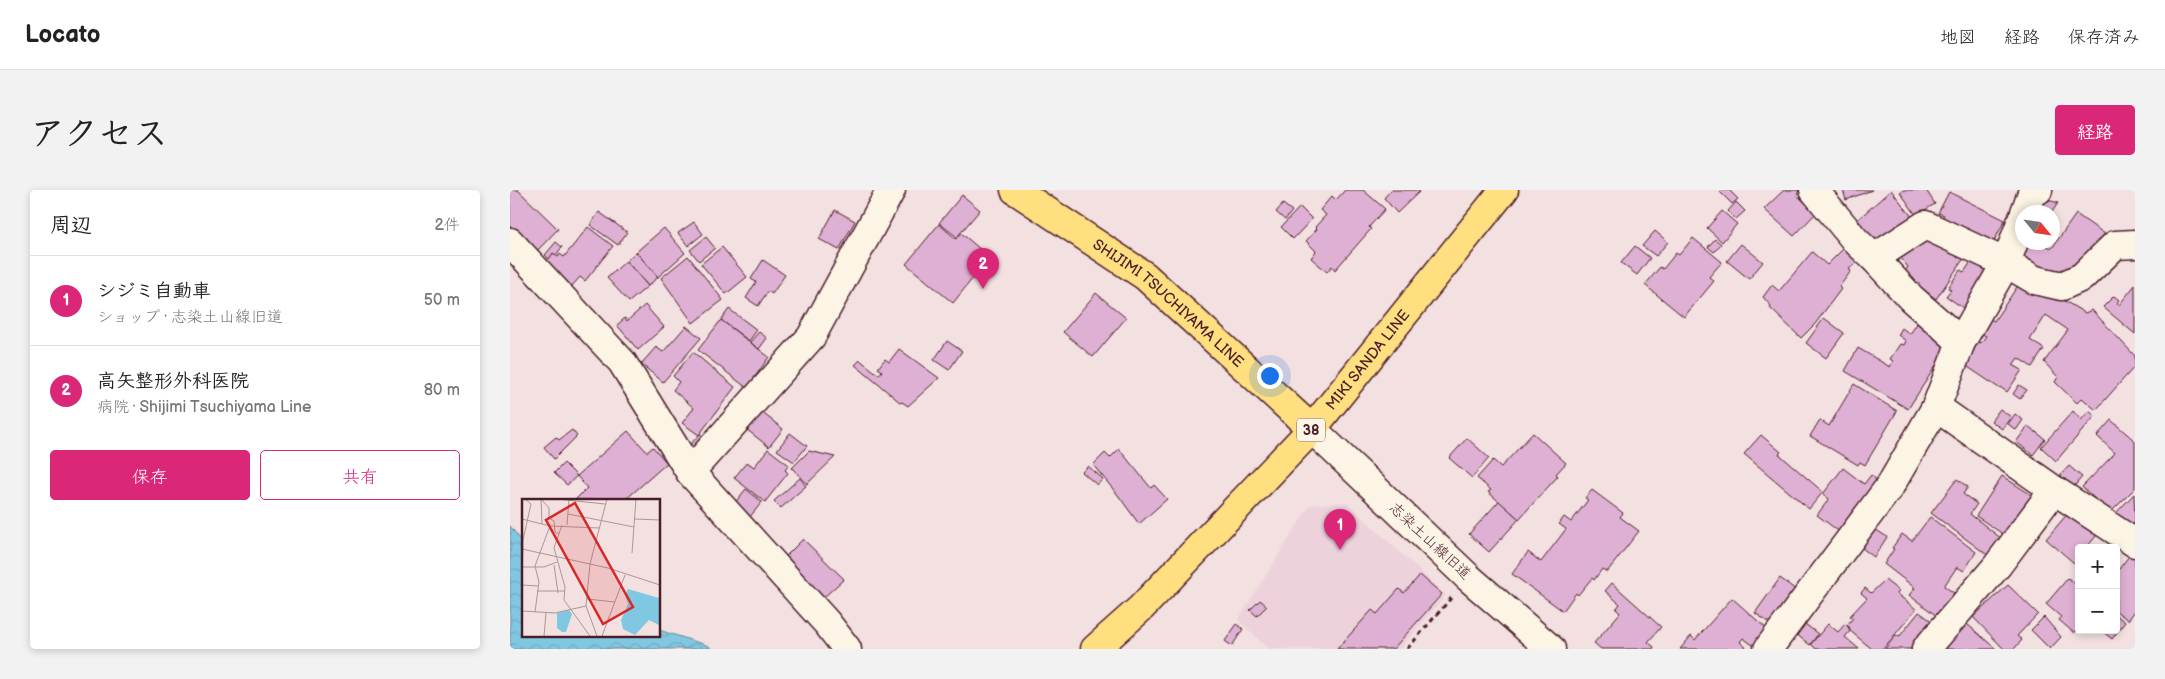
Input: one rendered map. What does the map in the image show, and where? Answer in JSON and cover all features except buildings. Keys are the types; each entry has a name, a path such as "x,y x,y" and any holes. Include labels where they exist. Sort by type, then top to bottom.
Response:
{"main road":[{"name":"SHIJIMI TSUCHIYAMA LINE","path":"1015,190 1145,276 1312,429"},
{"name":"MIKI SANDA LINE","path":"1094,649 1141,608 1312,429 1504,190"}],"street":[{"path":"690,472 810,337 892,190"},
{"path":"1814,190 1855,240 1911,298 1961,342"},
{"path":"1874,258 1925,225 2006,263 2035,280 2062,286 2082,277 2115,244 2135,244"},
{"path":"1768,649 1890,486 1936,407 1961,342 2006,263 2015,239"},
{"path":"510,242 622,362 690,472 827,623 847,649"},
{"path":"1936,407 2054,490 2135,543"},
{"name":"志染土山線旧道","path":"1312,429 1469,578 1551,649"},
{"path":"1926,649 1997,566 2054,490"}],"path":[{"path":"1407,649 1469,578"}],"shaded area":[{"path":"1346,502 1446,595 1400,649 1269,649 1238,620 1310,505"}],"water":[{"path":"510,526 522,541 522,637 660,637 660,630 709,646 711,649 510,649"}],"place":[{"name":"高矢整形外科医院","path":"983,289"},
{"name":"シジミ自動車","path":"1340,550"}]}
